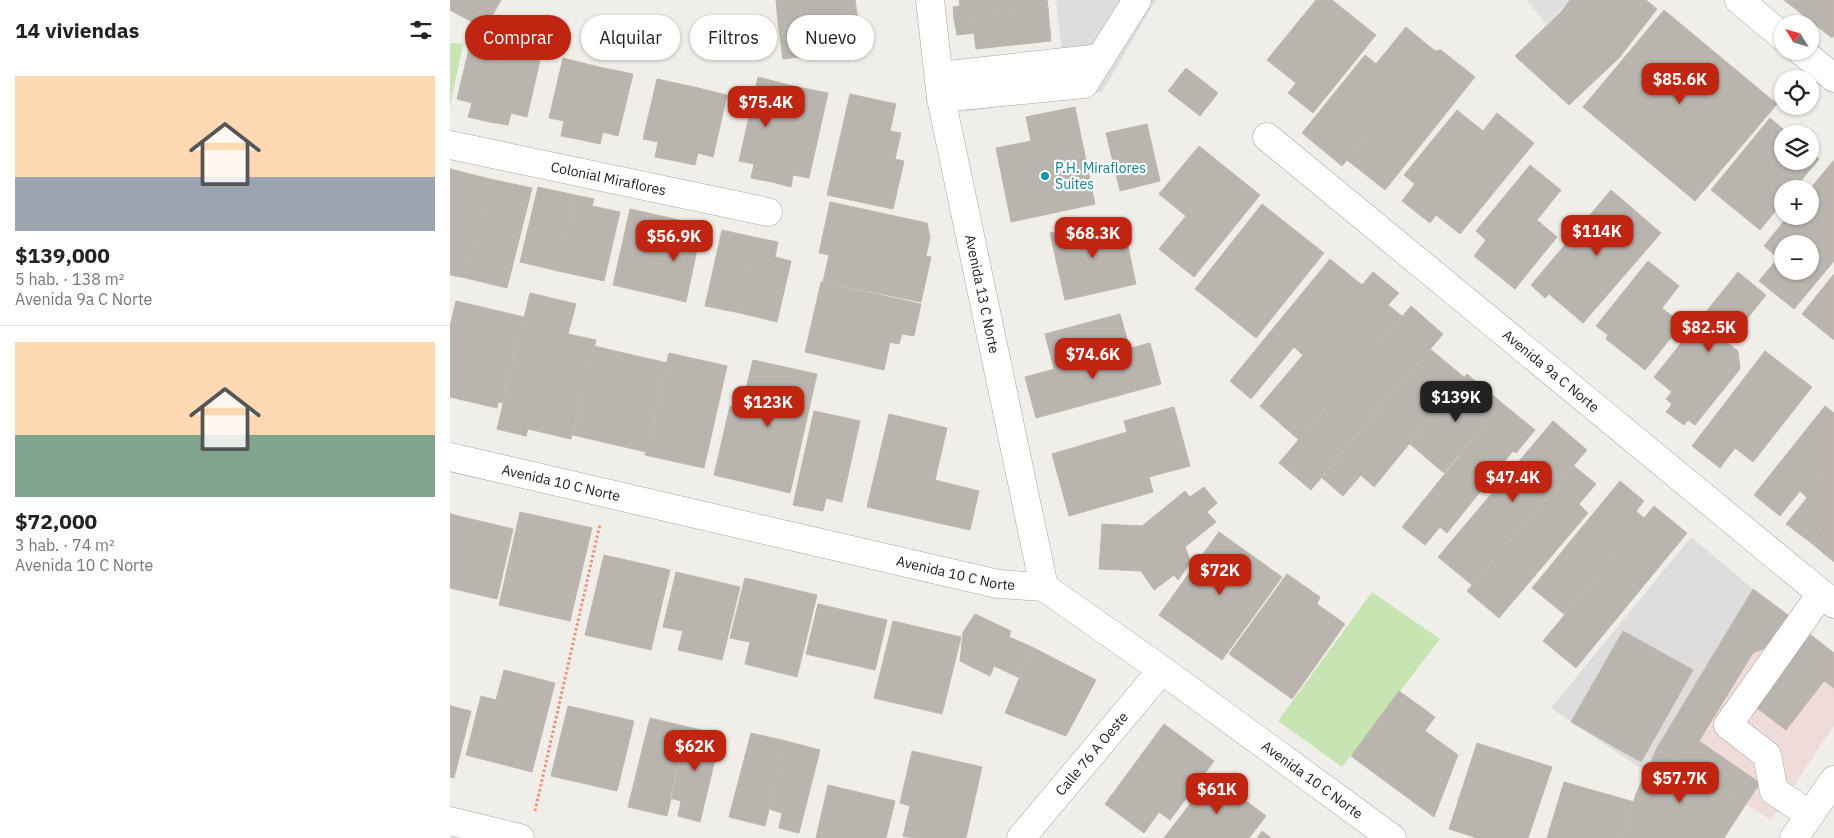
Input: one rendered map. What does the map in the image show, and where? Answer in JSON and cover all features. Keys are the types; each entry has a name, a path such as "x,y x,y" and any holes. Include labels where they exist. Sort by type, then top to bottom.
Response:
{"street":[{"name":"Avenida 13 C Norte","path":"930,0 940,87 1044,587"},
{"path":"940,87 1101,58 1137,0"},
{"path":"1739,0 1774,29"},
{"path":"1812,60 1834,78"},
{"name":"Avenida 9a C Norte","path":"1267,137 1828,599"},
{"name":"Colonial Miraflores","path":"450,145 768,212"},
{"name":"Avenida 10 C Norte","path":"450,457 998,584 1044,587 1162,670 1392,838"},
{"path":"1810,815 1774,791 1767,755 1728,725 1828,599"},
{"name":"Calle 76 A Oeste","path":"1021,838 1162,670"},
{"path":"1794,838 1834,780"},
{"path":"450,821 527,828"}],"path":[{"path":"527,828 602,516"}],"shaded area":[{"path":"1056,0 1156,0 1102,92 965,112 961,63 1062,51"},
{"path":"1527,0 1570,0 1547,25"},
{"path":"1691,537 1753,589 1657,748 1646,772 1551,708"},
{"path":"1753,589 1834,653 1834,725 1771,820 1657,748"}],"green space":[{"path":"450,43 463,44 450,107"},
{"path":"1372,592 1440,639 1342,767 1278,721"}],"building":[{"path":"450,0 501,0 493,15 465,15 465,18 450,10"},
{"path":"776,0 855,0 857,13 841,15 787,15 787,22 778,23"},
{"path":"959,0 1047,0 1048,8 954,19 953,7 960,6"},
{"path":"1316,0 1332,0 1376,35 1313,113 1288,93 1296,83 1267,60"},
{"path":"1570,0 1646,0 1657,9 1619,58 1569,105 1515,56 1561,12"},
{"path":"1784,0 1834,0 1834,35 1832,38 1819,28 1819,15 1803,15"},
{"path":"1048,8 1051,41 976,49 974,33 957,35 954,19"},
{"path":"1664,10 1774,102 1774,108 1695,201 1583,107"},
{"path":"857,13 857,15 841,15"},
{"path":"787,22 787,58 783,59 778,23"},
{"path":"1406,27 1435,51 1342,166 1302,133 1365,55 1376,64"},
{"path":"1441,50 1475,77 1385,190 1347,160 1435,51"},
{"path":"466,60 504,60 490,122 468,117 472,103 457,99"},
{"path":"504,60 540,60 527,117 511,113 508,125 490,122"},
{"path":"563,60 571,60 599,67 582,140 561,136 564,121 549,118"},
{"path":"599,67 633,74 618,136 603,132 600,144 582,140"},
{"path":"1186,68 1218,93 1200,116 1168,91"},
{"path":"758,77 793,86 772,182 751,178 754,164 739,161"},
{"path":"657,79 694,87 676,161 655,157 658,142 643,139"},
{"path":"793,86 828,93 809,178 793,175 791,187 772,182"},
{"path":"694,87 727,95 713,157 698,153 695,165 676,161"},
{"path":"850,94 896,104 890,131 901,133 895,159 904,161 893,209 827,195"},
{"name":"P.H. Miraflores Suites","path":"1075,107 1095,204 1011,222 996,148 1031,141 1026,117"},
{"path":"1457,110 1483,131 1497,113 1534,143 1460,234 1436,215 1430,223 1402,201 1415,184 1404,175"},
{"path":"1770,118 1778,125 1774,125 1774,170 1810,170 1802,180 1774,180 1774,213 1760,230 1711,190"},
{"path":"1147,124 1160,181 1120,191 1106,133"},
{"path":"1199,146 1260,195 1194,277 1159,249 1186,216 1159,194"},
{"path":"1834,160 1834,261 1819,279 1819,235 1774,235 1774,255 1764,246 1781,225 1819,225 1819,180 1817,180"},
{"path":"1530,165 1561,190 1537,220 1557,237 1515,289 1474,256 1486,240 1476,231"},
{"path":"450,169 490,179 466,278 450,275"},
{"path":"490,179 532,188 507,288 466,278"},
{"path":"538,187 575,195 558,271 520,262"},
{"path":"1611,190 1661,233 1583,323 1549,294 1545,298 1531,285"},
{"path":"575,195 594,199 592,206 620,212 604,281 558,271"},
{"path":"830,202 927,223 930,237 926,256 931,257 921,302 823,282 829,255 819,253"},
{"path":"1262,204 1291,227 1224,312 1195,289"},
{"path":"630,209 666,217 648,293 613,285"},
{"path":"666,217 686,222 683,237 699,240 686,302 648,293"},
{"path":"1122,218 1136,284 1065,300 1050,233"},
{"path":"1291,227 1324,253 1256,338 1224,312"},
{"path":"722,230 758,238 740,313 705,306"},
{"path":"758,238 778,242 775,257 791,261 777,322 740,313"},
{"path":"1330,259 1362,285 1303,355 1294,347 1251,399 1230,381"},
{"path":"1648,261 1679,286 1662,308 1682,324 1645,370 1606,339 1608,335 1596,326"},
{"path":"1774,263 1774,280 1818,280 1794,309 1759,281"},
{"path":"1373,272 1399,293 1388,305 1402,316 1299,440 1260,406"},
{"path":"1738,272 1766,295 1728,343 1738,351 1740,369 1695,425 1688,420 1684,425 1666,412 1672,404 1666,399 1672,392 1654,377"},
{"path":"1834,274 1834,340 1802,314"},
{"path":"821,282 921,304 914,336 902,334 899,344 890,342 884,370 805,352"},
{"path":"530,293 576,304 568,334 596,340 571,439 528,429 526,436 497,429"},
{"path":"456,301 524,317 503,403 498,402 497,408 450,397 450,326"},
{"path":"1411,306 1443,334 1311,490 1279,463"},
{"path":"1120,314 1130,349 1054,369 1045,334"},
{"path":"1150,343 1161,384 1036,418 1025,377"},
{"path":"594,346 667,363 646,452 573,435"},
{"path":"1430,349 1464,377 1374,487 1361,475 1343,496 1321,477"},
{"path":"1765,351 1812,387 1753,462 1735,448 1720,468 1692,446"},
{"path":"669,353 727,366 704,468 645,455"},
{"path":"753,360 817,374 790,493 714,475 730,406 761,413 764,401 744,396"},
{"path":"1467,374 1502,403 1444,473 1410,444"},
{"path":"1502,403 1535,430 1516,453 1513,451 1447,533 1440,527 1425,545 1402,527"},
{"path":"1825,406 1834,413 1834,459 1805,496 1800,491 1780,516 1754,495"},
{"path":"1174,407 1190,466 1149,477 1153,492 1069,516 1052,454 1127,432 1124,421"},
{"path":"814,411 860,421 842,502 826,498 823,511 793,505"},
{"path":"889,414 947,428 935,480 979,491 970,530 867,507"},
{"path":"1553,421 1587,450 1472,585 1438,557"},
{"path":"1834,459 1834,512 1810,542 1786,524"},
{"path":"1574,466 1596,484 1579,504 1588,513 1499,618 1467,591"},
{"path":"1620,481 1644,501 1636,511 1644,518 1565,615 1532,588"},
{"path":"1204,487 1217,503 1207,512 1216,522 1185,547 1191,562 1178,580 1174,575 1154,590 1141,571 1099,569 1102,524 1142,526 1185,491 1190,497"},
{"path":"1654,506 1687,533 1576,668 1543,641"},
{"path":"520,512 592,528 570,621 499,605"},
{"path":"1834,512 1834,562 1810,542"},
{"path":"450,514 513,529 497,599 450,588"},
{"path":"1219,532 1282,577 1222,660 1159,615"},
{"path":"604,555 670,570 651,650 585,635"},
{"path":"676,572 740,587 722,660 678,650 683,631 663,627"},
{"path":"1287,574 1320,597 1317,604 1345,624 1292,699 1229,654"},
{"path":"745,578 817,595 797,677 745,664 750,642 730,638"},
{"path":"1753,589 1788,615 1765,648 1753,653 1699,741 1760,783 1746,804 1657,748"},
{"path":"818,604 887,620 875,670 806,654"},
{"path":"975,614 1011,631 1009,637 1032,647 1020,678 994,666 990,676 960,661 963,632"},
{"path":"893,621 961,637 942,714 874,698"},
{"path":"1623,631 1693,670 1641,762 1571,722"},
{"path":"1807,632 1834,653 1834,688 1824,681 1786,730 1753,705"},
{"path":"1032,647 1096,680 1066,736 1005,713"},
{"path":"504,670 555,683 532,772 466,755 481,696 496,700"},
{"path":"1399,691 1435,717 1404,760 1410,765 1393,787 1351,756"},
{"path":"450,706 471,711 454,778 450,777"},
{"path":"568,706 634,721 617,791 551,776"},
{"path":"650,718 688,727 667,816 628,807"},
{"path":"1164,724 1214,761 1170,820 1159,812 1144,833 1105,804"},
{"path":"688,727 721,735 700,822 678,816 681,801 670,798"},
{"path":"1425,731 1458,755 1434,817 1393,787 1410,765 1404,760"},
{"path":"751,733 786,741 765,826 729,817"},
{"path":"786,741 820,750 799,833 779,828 782,813 769,809"},
{"path":"1477,743 1552,767 1528,838 1477,838 1449,829"},
{"path":"1657,748 1746,804 1724,838 1622,838 1636,794"},
{"path":"912,751 982,767 966,838 913,838 903,836 910,806 900,803"},
{"path":"1212,775 1266,816 1249,838 1164,838"},
{"path":"1564,782 1634,802 1622,838 1547,838"},
{"path":"828,785 895,801 886,838 816,838"},
{"path":"1262,831 1271,838 1257,838"}],"place":[{"name":"P.H. Miraflores Suites","path":"1045,176"}]}
